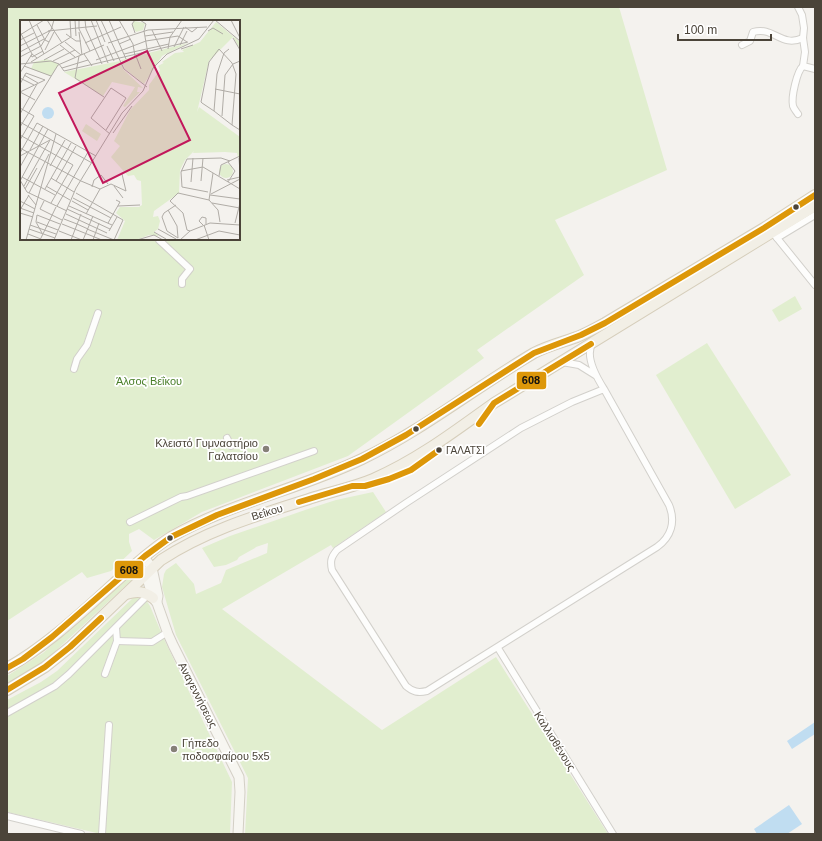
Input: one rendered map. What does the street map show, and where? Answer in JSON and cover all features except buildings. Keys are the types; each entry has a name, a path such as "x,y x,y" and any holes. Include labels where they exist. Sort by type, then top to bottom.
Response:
{"main road":[{"name":"Βεΐκου","path":"7,668 35,652 140,560 168,539 193,525 322,477 361,460 437,416 493,378 537,352 578,336 605,323 764,228 815,195"},
{"name":"Βεΐκου","path":"7,690 45,668 70,647 161,560 197,538 244,520 359,484 402,464 435,444 494,403 592,344 620,325 775,235 815,206"},
{"path":"126,594 142,592 152,600"}],"street":[{"path":"798,7 802,15 805,52 803,66 801,67 797,77 792,102 798,114"},
{"path":"742,45 750,41 753,32 758,30 764,30 789,42 803,38"},
{"path":"803,66 815,69"},
{"path":"815,215 775,235 815,286"},
{"path":"159,240 190,269 182,279 182,284"},
{"path":"74,369 77,359 87,345 98,313"},
{"path":"592,344 589,352 595,375 604,389 670,505 673,516 671,530 666,538 657,547 498,648 427,691 418,693 412,691 406,686 332,570 330,563 332,556 337,550 406,503 521,428 572,402 604,389"},
{"path":"561,362 579,365 595,375"},
{"path":"228,438 231,446 239,443"},
{"path":"130,522 180,497 235,480 314,451"},
{"name":"Αναγεννήσεως","path":"140,560 149,572 152,600 173,646 239,777 240,792 238,834"},
{"path":"7,713 55,686 116,628 152,600"},
{"path":"105,674 117,641 116,628"},
{"path":"117,641 152,642 163,635"},
{"name":"Καλλισθένους","path":"498,648 613,834"},
{"path":"102,834 109,725"},
{"path":"7,816 81,834"}],"green space":[{"name":"Άλσος Βεΐκου","path":"7,7 619,7 667,170 555,220 584,275 477,350 484,358 348,456 202,512 154,540 139,529 129,534 129,542 132,551 111,571 87,578 82,572 7,621"},
{"path":"795,296 802,309 779,322 772,310"},
{"path":"707,343 791,475 735,509 656,375"},
{"path":"373,492 386,512 333,548 331,545 222,609 382,730 496,657 608,834 245,834 248,778 176,635 162,587 164,574 166,570 176,563 194,584 196,594 221,583 226,570 267,553 268,543 256,547 239,557 237,560 226,565 214,567 202,548 230,536 308,509 336,500"},
{"path":"136,572 138,574 48,658 7,684 7,676 43,653"},
{"path":"134,597 146,600 150,606 164,639 232,782 230,834 101,834 7,812 7,700 41,682 57,671"}],"water":[{"path":"815,722 815,734 792,749 787,741"},
{"path":"789,805 802,824 787,834 757,834 754,829"}],"transit line":[{"name":"608","path":"7,668 23,659 52,637 145,556 171,537 217,515 314,479 362,459 406,435 534,353 581,335 605,323 764,228 815,195"},
{"name":"608","path":"479,424 494,403 591,344"},
{"name":"608","path":"299,502 352,486 365,486 389,479 411,470 439,450"},
{"name":"608","path":"7,690 45,667 70,647 101,618"}],"place":[{"name":"Κλειστό Γυμναστήριο Γαλατσίου","path":"266,449"},
{"name":"ΓΑΛΑΤΣΙ","path":"439,450"},
{"name":"Γήπεδο ποδοσφαίρου 5x5","path":"174,749"}]}
